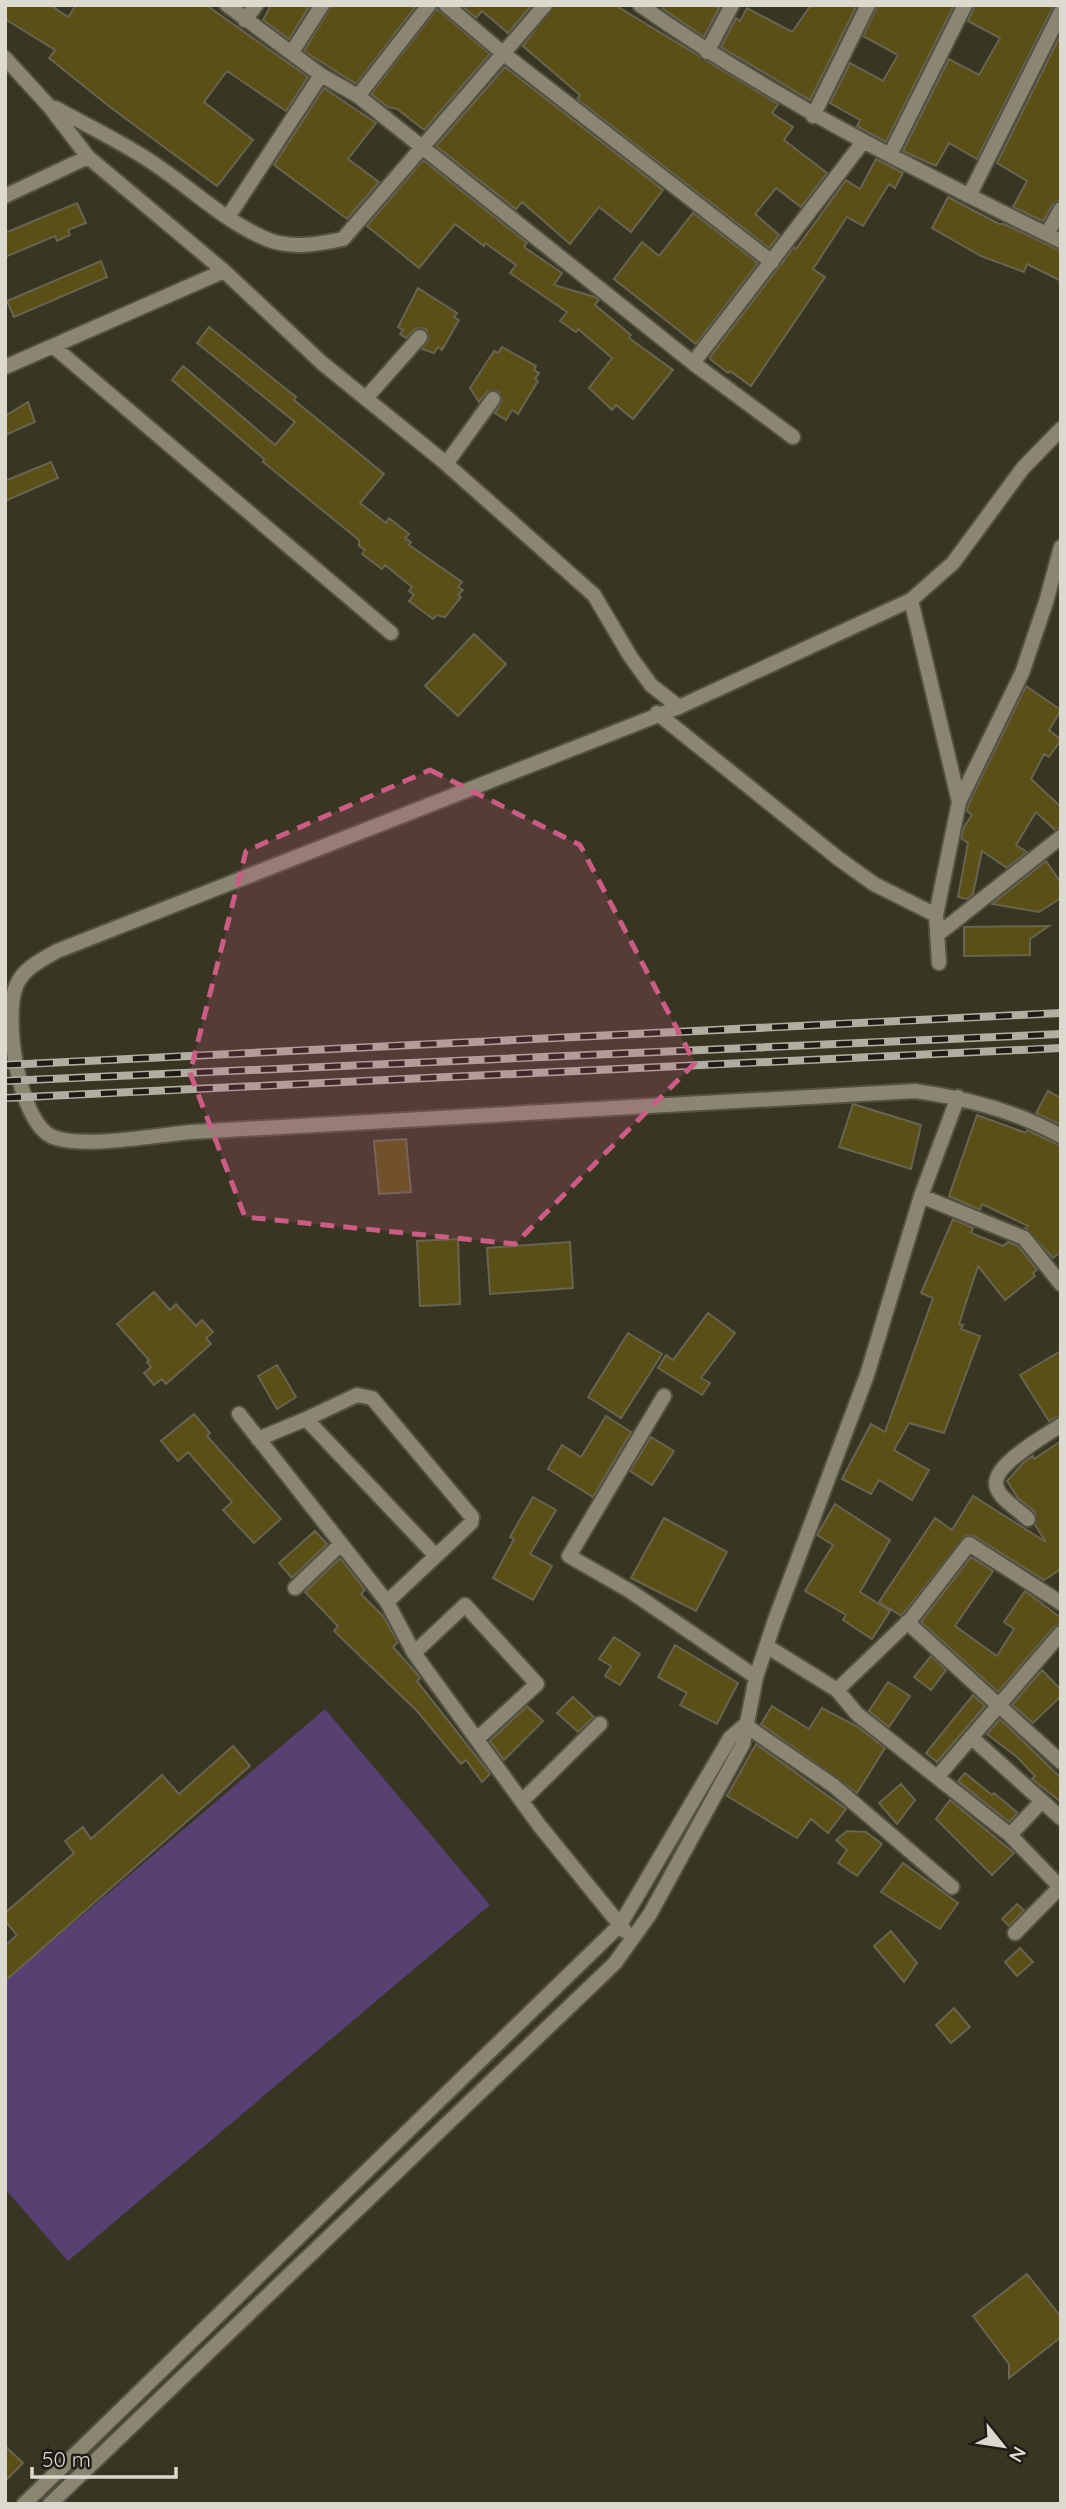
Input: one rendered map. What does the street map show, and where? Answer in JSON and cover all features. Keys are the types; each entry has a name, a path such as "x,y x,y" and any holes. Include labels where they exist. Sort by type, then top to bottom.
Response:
{"street":[{"path":"227,5 321,75 358,96 693,362 793,437"},
{"path":"245,20 256,5"},
{"path":"292,52 322,5"},
{"path":"358,96 429,5"},
{"path":"446,5 504,54 772,262"},
{"path":"50,106 152,162 228,217 271,240 288,244 318,244 343,239 545,5"},
{"path":"640,5 707,52 813,116 1061,241"},
{"path":"707,52 732,5"},
{"path":"813,116 868,5"},
{"path":"890,155 965,5"},
{"path":"969,196 1061,12"},
{"path":"5,58 50,106 89,157 225,271 322,363 446,464 594,595 630,656 651,685 679,707"},
{"path":"228,217 321,75"},
{"path":"693,362 863,142"},
{"path":"5,195 89,157"},
{"path":"1047,234 1061,208"},
{"path":"5,367 225,271"},
{"path":"366,398 420,337"},
{"path":"54,347 391,633"},
{"path":"446,464 493,399"},
{"path":"1061,429 1023,468 953,563 911,600 679,707 657,713 207,894 57,951 33,965 17,983 10,1011 19,1080 36,1123 50,1136 71,1143 205,1132 915,1091 958,1097 1038,1124 1061,1136"},
{"path":"939,963 936,915 959,802 1022,673 1061,547"},
{"path":"911,600 959,802"},
{"path":"657,713 839,859 874,884 936,915"},
{"path":"937,935 1061,837"},
{"path":"50,2504 615,1963 632,1941 743,1744 756,1677 867,1375 921,1196 958,1097"},
{"path":"921,1196 1024,1238 1061,1284"},
{"path":"258,1439 357,1395 372,1398 472,1517 471,1523 387,1602"},
{"path":"664,1396 569,1556 630,1591 756,1677"},
{"path":"239,1414 387,1602 414,1653 522,1801 632,1941"},
{"path":"306,1419 436,1556"},
{"path":"1028,1519 998,1492 995,1484 997,1475 1004,1464 1061,1425"},
{"path":"295,1588 341,1544"},
{"path":"837,1690 907,1622 969,1544 1061,1603"},
{"path":"414,1653 465,1605 537,1684 477,1739"},
{"path":"907,1622 1061,1762"},
{"path":"938,1776 1061,1633"},
{"path":"768,1647 837,1690 857,1714 1010,1835 1060,1886 1015,1933"},
{"path":"522,1801 600,1724"},
{"path":"745,1725 834,1786 952,1887"},
{"path":"24,2504 620,1925 730,1738 745,1725"},
{"path":"971,1737 1061,1818"},
{"path":"1010,1835 1042,1801"},
{"path":"287,2250 301,2265"}],"highlighted area":[{"path":"430,770 580,845 695,1063 515,1244 245,1217 190,1073 246,851"}],"shaded area":[{"path":"325,1709 490,1905 68,2261 5,2189 5,1981"}],"building":[{"path":"5,5 50,5 68,17 76,5 206,5 308,77 286,111 227,71 204,102 253,140 217,186 49,58 55,50 5,19"},
{"path":"271,5 310,5 289,39 263,20"},
{"path":"332,5 416,6 356,84 304,51"},
{"path":"461,5 532,5 508,33 482,11 476,18"},
{"path":"554,5 615,5 778,104 772,113 793,127 784,140 827,173 801,207 776,188 755,214 779,235 769,248 577,99 580,95 523,46"},
{"path":"665,5 714,5 719,8 704,37 663,9"},
{"path":"811,5 857,5 810,100 721,47 736,18 740,21 747,8 792,32"},
{"path":"878,5 954,5 886,142 857,126 860,120 830,103 850,63 883,81 898,55 863,36"},
{"path":"975,5 1054,5 977,159 949,143 936,166 903,151 949,59 979,75 1000,38 968,21"},
{"path":"437,9 490,54 424,130 397,109 388,107 371,94"},
{"path":"1061,34 1061,199 1053,204 1043,221 1013,207 1027,181 997,163"},
{"path":"505,67 663,190 631,232 599,207 570,244 522,202 516,209 436,146"},
{"path":"324,88 376,123 348,159 379,182 347,219 274,165"},
{"path":"876,159 903,173 895,188 889,184 863,226 847,217 813,269 825,277 751,386 730,371 728,373 710,359 711,356 794,247 796,249 846,180 860,189"},
{"path":"423,160 527,243 524,247 562,273 554,285 595,297 599,300 595,305 631,335 629,338 673,370 633,419 616,405 612,410 589,388 612,358 578,329 576,332 560,321 567,312 510,273 516,265 455,224 419,268 367,226"},
{"path":"948,197 999,224 1061,251 1061,281 1027,264 1024,272 981,256 932,228"},
{"path":"77,203 86,223 68,230 70,235 57,241 55,236 5,257 5,233"},
{"path":"693,213 758,263 696,344 614,279 642,242 659,256"},
{"path":"101,261 107,277 14,317 7,301"},
{"path":"418,288 457,313 454,317 459,320 442,350 438,347 434,353 422,349 429,338 426,329 416,328 406,338 400,334 403,330 398,327"},
{"path":"209,327 296,397 294,400 384,474 360,503 386,523 389,518 409,534 405,538 411,542 409,545 462,582 458,587 463,590 458,595 461,597 445,617 437,615 433,619 409,601 414,595 409,591 412,587 385,565 382,569 362,554 365,550 359,546 359,540 263,462 264,459 172,380 183,366 275,445 295,422 197,343"},
{"path":"502,347 536,366 534,370 539,373 535,379 538,381 518,414 512,410 506,420 495,413 502,401 499,392 488,391 479,402 470,388 494,351 498,353"},
{"path":"28,402 35,422 5,435 5,416"},
{"path":"51,462 58,478 5,501 5,481"},
{"path":"474,634 506,664 458,716 425,686"},
{"path":"1026,686 1061,710 1049,730 1061,740 1049,757 1044,754 1031,779 1061,807 1061,828 1055,830 1036,812 1016,845 1027,852 1007,868 982,851 973,894 967,899 958,897 968,843 961,838 972,815 967,811 968,805"},
{"path":"1046,861 1061,883 1061,898 1039,912 992,904"},
{"path":"1049,926 1030,939 1030,955 964,956 964,927"},
{"path":"1048,1091 1061,1098 1061,1125 1036,1113"},
{"path":"853,1104 921,1125 911,1169 839,1147"},
{"path":"977,1115 1026,1133 1027,1130 1061,1146 1061,1252 1053,1258 1025,1228 1028,1226 982,1204 980,1210 949,1196"},
{"path":"406,1139 411,1192 379,1194 374,1141"},
{"path":"953,1219 973,1228 971,1233 1003,1246 1008,1242 1018,1246 1037,1270 1033,1273 1035,1276 1005,1300 978,1266 959,1324 963,1325 961,1329 980,1336 944,1433 909,1423 894,1450 929,1470 912,1500 879,1480 871,1494 842,1479 871,1424 885,1432 933,1298 921,1293"},
{"path":"458,1239 460,1304 420,1306 417,1241"},
{"path":"570,1242 573,1288 490,1294 487,1248"},
{"path":"154,1292 170,1310 176,1304 196,1326 202,1320 213,1332 206,1338 211,1344 166,1384 162,1379 154,1385 144,1373 151,1367 147,1362 149,1360 117,1324"},
{"path":"708,1313 735,1333 701,1378 710,1383 702,1395 658,1368 666,1355 673,1360"},
{"path":"628,1333 662,1354 621,1418 588,1397"},
{"path":"1061,1351 1061,1415 1049,1421 1020,1375"},
{"path":"277,1365 296,1397 277,1409 258,1376"},
{"path":"194,1414 210,1433 207,1436 281,1519 254,1543 223,1510 232,1502 188,1452 178,1461 161,1441"},
{"path":"606,1416 631,1432 593,1497 548,1469 562,1445 581,1457"},
{"path":"651,1437 674,1451 652,1485 630,1471"},
{"path":"1061,1441 1061,1569 1044,1580 974,1536 966,1535 903,1614 900,1615 879,1602 935,1518 952,1530 973,1496 1046,1542 1035,1525 1035,1512 1018,1498 1007,1481 1024,1462 1033,1456 1034,1459"},
{"path":"533,1497 556,1510 530,1554 552,1566 533,1600 493,1578 514,1539 510,1537"},
{"path":"835,1504 890,1540 860,1592 890,1611 872,1639 843,1620 846,1615 805,1591 833,1545 817,1535"},
{"path":"664,1518 727,1552 696,1611 631,1578"},
{"path":"315,1531 327,1544 292,1578 279,1563"},
{"path":"971,1557 993,1571 955,1626 997,1656 1014,1629 1004,1622 1025,1591 1061,1618 1061,1624 1054,1627 998,1692 921,1622"},
{"path":"340,1558 365,1590 361,1594 383,1616 398,1642 393,1647 418,1675 420,1678 417,1681 490,1774 482,1782 466,1760 461,1764 417,1711 334,1631 338,1626 305,1592"},
{"path":"614,1637 640,1654 620,1685 605,1676 611,1666 599,1659"},
{"path":"675,1645 738,1683 717,1724 680,1705 687,1693 658,1677"},
{"path":"931,1656 946,1670 931,1690 914,1677"},
{"path":"1042,1670 1061,1690 1061,1696 1033,1723 1012,1705"},
{"path":"888,1682 910,1696 889,1727 869,1711"},
{"path":"973,1695 985,1706 937,1762 926,1753"},
{"path":"573,1697 594,1717 578,1732 557,1713"},
{"path":"527,1706 543,1721 504,1760 490,1741"},
{"path":"772,1706 809,1729 822,1708 858,1727 885,1748 857,1793 761,1724"},
{"path":"1000,1719 1061,1778 1061,1802 1032,1779 1035,1776 1017,1757 987,1734"},
{"path":"756,1744 846,1809 828,1833 811,1819 797,1838 727,1796"},
{"path":"233,1746 250,1766 5,1981 5,1946 17,1935 5,1921 5,1913 74,1853 65,1841 83,1827 91,1839 162,1775 179,1794"},
{"path":"965,1773 1018,1813 1009,1822 958,1781"},
{"path":"901,1784 915,1800 897,1824 879,1803"},
{"path":"950,1800 1014,1853 992,1875 936,1819"},
{"path":"847,1831 866,1832 882,1844 857,1876 838,1863 847,1850 836,1840"},
{"path":"903,1863 958,1903 940,1929 881,1892"},
{"path":"1017,1904 1024,1910 1009,1926 1002,1919"},
{"path":"891,1931 917,1963 904,1982 874,1946"},
{"path":"1020,1948 1033,1962 1017,1976 1005,1962"},
{"path":"954,2008 970,2027 951,2043 936,2025"},
{"path":"1027,2274 1061,2317 1061,2337 1009,2378 1009,2364 973,2316"},
{"path":"5,2446 23,2463 5,2481"}],"railway":[{"path":"5,1065 1061,1013"},
{"path":"5,1081 1061,1034"},
{"path":"5,1098 1061,1048"}]}
